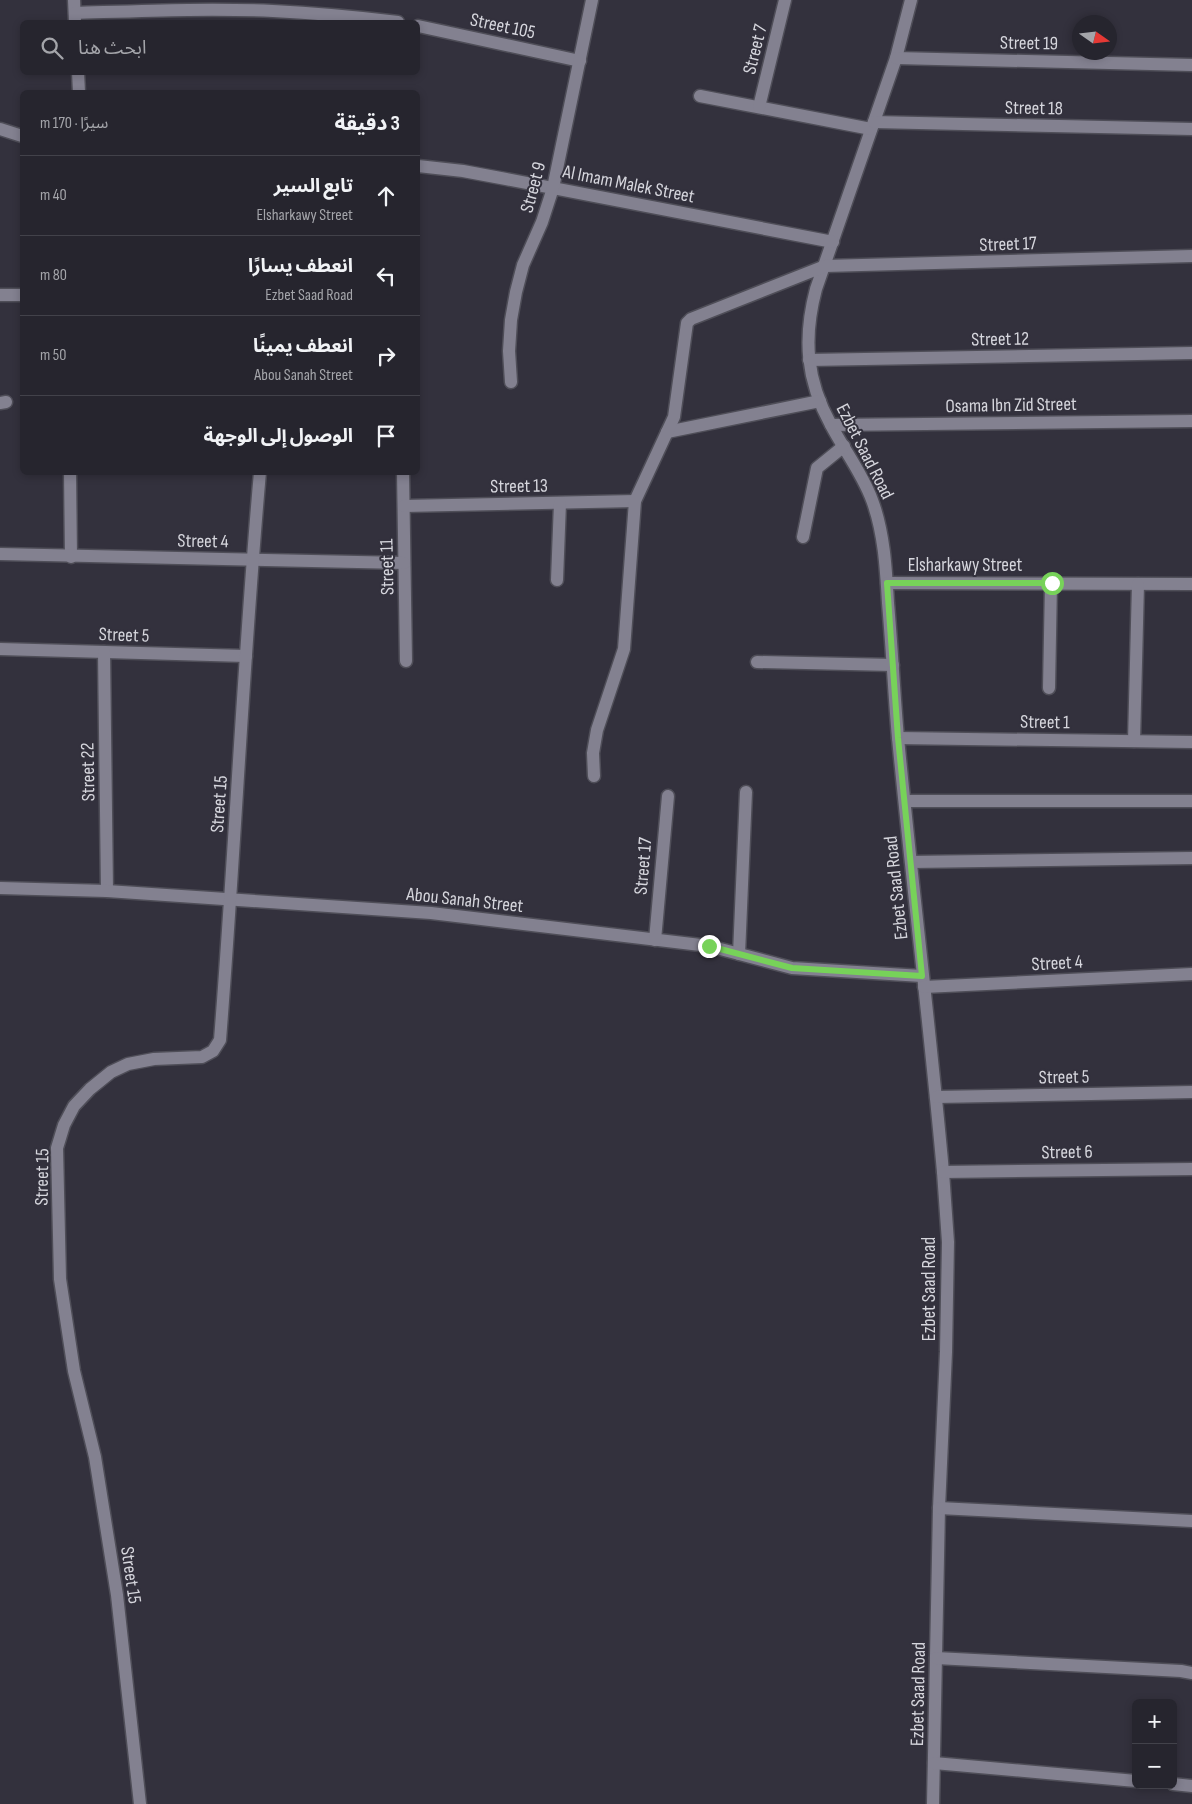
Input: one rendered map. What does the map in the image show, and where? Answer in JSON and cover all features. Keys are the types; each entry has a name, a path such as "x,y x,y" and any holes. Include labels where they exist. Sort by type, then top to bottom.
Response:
{"street":[{"name":"Street 9","path":"511,382 509,351 511,320 516,292 523,265 542,222 553,188 592,0"},
{"name":"Street 7","path":"759,107 785,0"},
{"name":"Ezbet Saad Road","path":"912,0 896,58 814,297 808,325 809,360 820,401 831,425 860,472 872,500 881,529 887,583 898,738 943,1172 948,1242 946,1352 939,1508 933,1804"},
{"path":"74,12 272,11 378,20"},
{"name":"Street 105","path":"420,26 580,61"},
{"name":"Street 19","path":"896,58 1192,65"},
{"path":"78,75 79,90"},
{"name":"Street 18","path":"700,96 873,126 1192,129"},
{"path":"0,129 20,135"},
{"name":"Al Imam Malek Street","path":"420,166 463,171 833,242"},
{"name":"Street 17","path":"825,266 1192,256"},
{"path":"594,776 596,730 624,649 635,501 668,432 676,410 687,322 825,266"},
{"path":"0,295 20,295"},
{"name":"Street 12","path":"809,360 1192,353"},
{"path":"668,432 820,401"},
{"name":"Osama Ibn Zid Street","path":"831,425 1192,421"},
{"path":"803,537 817,468 844,446"},
{"path":"70,475 70,556"},
{"name":"Street 15","path":"140,1804 117,1595 96,1458 74,1371 60,1279 57,1148 64,1125 74,1106 90,1089 111,1072 128,1064 154,1059 202,1058 213,1051 220,1040 231,900 252,560 260,475"},
{"name":"Street 11","path":"403,475 406,661"},
{"name":"Street 13","path":"404,506 635,501"},
{"path":"557,580 560,503"},
{"name":"Street 4","path":"0,554 404,563"},
{"name":"Elsharkawy Street","path":"887,583 1192,584"},
{"path":"1049,688 1052,583"},
{"path":"1134,741 1138,584"},
{"name":"Street 5","path":"0,649 246,656"},
{"name":"Street 22","path":"104,652 107,891"},
{"path":"757,662 893,665"},
{"name":"Street 1","path":"898,738 1192,742"},
{"path":"739,954 746,792"},
{"name":"Street 17","path":"654,940 668,796"},
{"path":"905,801 1192,801"},
{"path":"911,862 1192,858"},
{"name":"Abou Sanah Street","path":"0,888 107,891 431,914 709,946 792,968 923,981"},
{"name":"Street 4","path":"923,981 1192,974"},
{"name":"Street 5","path":"936,1098 1192,1092"},
{"name":"Street 6","path":"943,1172 1192,1168"},
{"path":"939,1508 1192,1521"},
{"path":"936,1658 1192,1673"},
{"path":"934,1763 1132,1781"},
{"path":"1177,1784 1192,1786"}],"route":[{"path":"709,946 792,968 922,976 898,738 887,583 1052,583"}]}
